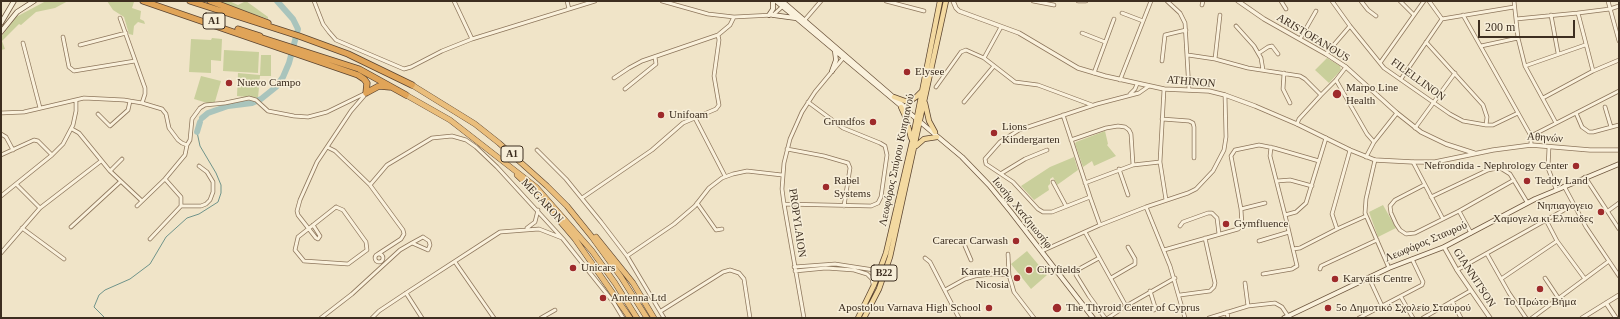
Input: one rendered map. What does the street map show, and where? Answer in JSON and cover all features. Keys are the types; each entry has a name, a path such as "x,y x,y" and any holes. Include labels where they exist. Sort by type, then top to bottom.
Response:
{"highway":[{"path":"143,1 223,27 298,55 358,75 367,83 366,93"},
{"name":"A1","path":"155,1 359,69 450,120 536,187 568,222 606,271 637,318"},
{"name":"A1","path":"190,1 300,35 348,54 386,71 458,112 499,143 539,178 567,206 610,261 647,318"},
{"path":"210,1 275,27"},
{"path":"223,27 270,40"},
{"path":"366,93 379,86 398,90"},
{"path":"492,152 536,193 575,239 612,290"},
{"path":"567,206 586,226 633,283 654,318"},
{"path":"568,222 630,318"}],"main road":[{"path":"1,23 14,1"},
{"path":"1,32 17,12 34,1"},
{"path":"773,1 774,7 771,15 797,19 803,22 918,120"},
{"path":"776,1 784,4 834,51 844,57 894,97 918,120"},
{"name":"Λεωφόρος Σπύρου Κυπριανού","path":"864,318 879,289 890,257 915,147 922,90 939,3"},
{"path":"784,4 797,19"},
{"name":"Λεωφόρος Σπύρου Κυπριανού","path":"858,318 882,266 924,99 945,5"},
{"path":"832,71 836,60 834,51"},
{"path":"894,97 905,101 910,101 922,90"},
{"path":"915,147 924,139 936,134 929,120 924,99"},
{"path":"901,107 907,121 912,142"},
{"name":"Ιωσήφ Χατζηιωσήφ","path":"918,120 962,157 989,185 1093,318"},
{"name":"Λεωφόρος Σταυρού","path":"1286,317 1389,268 1444,247 1527,202 1619,164"}],"street":[{"path":"314,1 323,24 336,40 404,69 411,67 442,50 472,39 595,1"},
{"path":"454,1 472,39"},
{"path":"567,1 569,9"},
{"path":"662,1 708,14 734,17 771,15 784,4"},
{"path":"803,22 821,1"},
{"path":"886,1 924,11"},
{"name":"ATHINON","path":"953,1 959,11 1032,40 1071,64 1094,73 1136,84 1164,89 1209,91 1225,95 1297,124 1350,150 1375,160 1435,162 1473,154"},
{"path":"1033,1 1054,5"},
{"path":"1078,1 1086,1"},
{"path":"1120,80 1151,1"},
{"name":"ARISTOFANOUS","path":"1238,1 1264,19 1346,67 1415,128 1429,137 1473,154"},
{"path":"1280,1 1286,9"},
{"name":"FILELLINON","path":"1332,1 1380,63 1432,103 1463,121 1486,125 1493,125 1518,113"},
{"path":"1361,1 1368,10 1376,16"},
{"path":"1400,1 1413,14"},
{"path":"1380,63 1413,14 1424,1"},
{"path":"1429,1 1442,19"},
{"path":"1514,1 1518,38 1525,66 1556,123"},
{"path":"1608,1 1619,40"},
{"path":"1170,2 1182,16 1186,30 1189,90"},
{"path":"1516,19 1610,9 1619,6"},
{"path":"1401,80 1442,19 1514,7"},
{"path":"1300,39 1316,11"},
{"path":"1578,13 1585,45 1593,70"},
{"path":"1122,14 1143,21"},
{"path":"1215,59 1220,15"},
{"path":"1463,15 1531,136 1531,145"},
{"path":"1551,15 1558,53"},
{"path":"614,78 629,68 655,57 718,35 730,25 734,17"},
{"path":"120,18 145,91 142,103"},
{"path":"1094,73 1114,19"},
{"path":"1236,26 1259,53 1263,70"},
{"path":"1326,54 1350,26"},
{"path":"984,58 1001,27"},
{"path":"1162,61 1165,34 1186,30"},
{"path":"80,45 126,33"},
{"path":"1082,33 1105,42"},
{"path":"582,198 652,150 683,123 716,109 719,105 714,76 719,40 718,35"},
{"path":"63,37 69,67 74,71 135,61"},
{"path":"1481,46 1518,38"},
{"path":"1426,42 1483,105 1487,117 1486,125"},
{"path":"23,44 40,108"},
{"path":"1525,66 1558,53 1585,45"},
{"path":"1259,53 1272,46 1278,54"},
{"path":"936,87 964,50 968,50 984,58 1012,81 1022,84 1038,85 1092,105"},
{"path":"1188,55 1215,59 1248,68 1298,75 1305,79 1321,95"},
{"path":"624,89 656,64 655,57"},
{"name":"PROPYLAION","path":"804,318 794,269 784,204 782,175 787,149 797,123 808,102 844,57"},
{"path":"1542,98 1593,70 1619,60"},
{"path":"964,102 994,66"},
{"path":"1297,124 1299,119 1336,80 1346,67"},
{"path":"1284,73 1283,89 1290,103"},
{"path":"1415,128 1455,73"},
{"path":"1336,80 1367,134 1374,142"},
{"path":"1129,95 1135,89 1136,84"},
{"path":"1090,197 1050,212 1041,211 1018,187 985,162 986,157 996,146 1011,134 1024,128 1092,105 1139,93 1150,86"},
{"path":"1164,89 1160,162 1166,200"},
{"path":"1531,136 1619,91"},
{"path":"137,206 165,179 185,155 187,144 190,140 192,119 201,107 205,105 225,103 245,98 257,101 268,111 308,117 327,112 366,93"},
{"path":"313,225 320,236 319,239 316,238 298,215 298,209 312,172 351,111 366,93"},
{"path":"1042,251 1100,225 1196,189 1207,179 1222,155 1226,137 1225,95"},
{"path":"1,113 24,112 76,100 97,98 130,101 159,108 164,112 169,128 178,140 187,144"},
{"path":"1,196 52,155 63,144 72,128 76,111 76,100"},
{"path":"98,114 110,126 128,110 130,101"},
{"path":"784,204 870,206 879,202 882,195 886,149 880,143 843,128 808,102"},
{"path":"1605,106 1611,127"},
{"path":"1366,157 1374,142 1398,113"},
{"path":"1576,113 1582,127 1586,131 1593,132 1619,125"},
{"path":"1063,115 1100,225"},
{"path":"695,118 725,176"},
{"path":"1162,119 1192,122 1194,127 1194,158"},
{"path":"1071,140 1106,128 1125,126 1131,134 1133,165"},
{"path":"72,128 79,133 100,161 120,182 142,201"},
{"path":"1,134 6,137 13,150"},
{"name":"MEGARON","path":"370,184 387,165 432,138 452,136 466,140 476,147 538,209 564,238 614,303 623,318"},
{"path":"1285,215 1296,212 1304,206 1312,186 1326,138"},
{"path":"1,155 36,140 52,155"},
{"name":"Αθηνών","path":"1473,154 1531,145 1590,150 1619,150"},
{"path":"1164,250 1238,229 1242,226 1241,209 1231,156 1235,150 1251,146 1271,147 1319,161"},
{"path":"327,147 335,152 370,184 404,232 402,238 375,256 376,260 383,263"},
{"path":"1263,274 1296,268 1297,263 1270,156 1271,147"},
{"path":"1549,147 1548,168 1556,189"},
{"path":"787,149 824,156 848,163 850,168 844,206"},
{"path":"537,150 582,198 627,256 664,318"},
{"path":"1002,174 1025,159 1047,150"},
{"path":"1337,229 1332,214 1350,150"},
{"path":"110,171 122,159"},
{"path":"1375,160 1365,202 1366,216 1389,268"},
{"path":"1,253 40,208 100,161"},
{"path":"1086,183 1119,169 1133,165 1160,162"},
{"path":"1413,162 1443,219"},
{"path":"150,239 181,206 200,206 206,204 210,200 213,188 212,179 207,172 199,166"},
{"path":"1431,197 1492,168 1502,169 1510,174 1527,202"},
{"path":"1119,169 1128,195"},
{"path":"627,256 674,224 698,203 709,188 725,176 738,172 751,171 782,175"},
{"path":"1585,177 1619,230"},
{"path":"165,179 180,197 181,206"},
{"path":"1276,181 1290,180 1312,186"},
{"path":"1424,185 1395,200 1390,206 1392,216 1400,230 1406,234 1415,233 1459,211 1514,180"},
{"path":"71,227 120,182"},
{"path":"1052,182 1066,206"},
{"path":"16,184 40,208"},
{"path":"1564,186 1573,205 1619,276"},
{"path":"698,203 716,230 722,229"},
{"path":"1241,209 1265,203"},
{"path":"1608,211 1619,203"},
{"path":"1457,270 1573,205"},
{"path":"1146,207 1175,278 1185,318"},
{"path":"334,208 340,208 366,242 367,250 352,263 347,265 305,262 297,253 295,248 297,238 313,225 334,208"},
{"path":"524,229 535,222 538,209"},
{"path":"1459,211 1470,233"},
{"path":"1180,226 1183,222 1212,213 1217,218 1219,234"},
{"path":"1294,249 1307,245 1366,216"},
{"path":"1546,220 1557,240 1585,279"},
{"path":"22,228 64,259"},
{"path":"372,318 379,311 500,232 524,229 543,229 564,238"},
{"path":"1085,232 1126,306"},
{"path":"1259,241 1289,232"},
{"path":"321,318 352,294 383,263 403,248 420,238 425,238 429,241 430,245 428,250 412,243"},
{"path":"1180,295 1208,291 1214,287 1215,283 1205,238"},
{"path":"1320,269 1321,266 1377,240"},
{"path":"1501,279 1557,240"},
{"path":"966,246 971,260"},
{"path":"1111,278 1136,264 1135,259 1128,247"},
{"name":"GIANNITSON","path":"1444,247 1457,270 1490,318"},
{"path":"383,263 383,256 387,249"},
{"path":"378,254 383,256"},
{"path":"1008,254 1009,275 1016,296 1034,318"},
{"path":"1487,254 1509,294 1526,318"},
{"path":"925,258 930,262 959,318"},
{"path":"1099,258 1079,269 1076,275 1089,296 1107,318 1150,291 1175,278"},
{"path":"1359,318 1422,285 1423,282 1412,259"},
{"path":"1532,318 1609,261"},
{"path":"455,262 494,318"},
{"path":"794,269 840,264 874,270 882,266"},
{"path":"794,269 835,268 861,271 872,279 873,284 870,293"},
{"path":"661,311 723,272 730,270 739,272 744,279 750,318"},
{"path":"945,290 975,276 992,274 1009,275"},
{"path":"1369,278 1382,306"},
{"path":"1545,278 1559,299"},
{"path":"1245,283 1248,306"},
{"path":"1423,318 1470,290"},
{"path":"1150,291 1155,307 1154,310"},
{"path":"406,293 422,318"},
{"path":"1582,318 1619,295"},
{"path":"1401,297 1413,318"},
{"path":"1452,301 1461,318"},
{"path":"1606,303 1616,318"},
{"path":"1209,318 1248,306 1277,304 1284,310 1286,317"},
{"path":"541,318 555,310"},
{"path":"1226,312 1228,318"}],"green space":[{"path":"46,1 68,1 55,8 36,12 21,25 19,24 2,41 5,49 1,50 1,37 16,17"},
{"path":"107,1 134,2 132,8 141,11 140,19 144,21 145,24 138,22 134,26 133,35 129,34 124,17 113,10"},
{"path":"217,1 229,1 238,5 246,1 268,17 268,19"},
{"path":"212,38 222,39 221,61 211,60 211,73 189,72 191,39 211,40"},
{"path":"224,50 259,52 258,73 223,71"},
{"path":"261,55 271,55 271,76 260,76 258,98 237,96 238,73 260,75"},
{"path":"1327,58 1340,66 1341,70 1329,83 1315,70"},
{"path":"201,76 221,81 214,105 194,99"},
{"path":"1105,131 1107,145 1116,156 1094,166 1092,161 1083,167 1075,144 1076,142"},
{"path":"1074,157 1078,170 1057,185 1053,177 1050,179 1050,184 1048,186 1049,190 1034,200 1021,186 1050,167"},
{"path":"1383,205 1396,228 1378,237 1369,212"},
{"name":"Cityfields","path":"1027,251 1047,275 1031,289 1011,264"}],"waterway":[{"path":"202,118 208,113 228,106 252,103 261,99 276,87 283,77 289,63 298,29 293,19 277,1"},
{"path":"197,132 200,122"},
{"path":"105,318 94,307 99,295 105,290 130,279 150,264 166,237 187,218 199,214 218,202 221,193 221,185 216,173 200,146 197,132"}],"place":[{"name":"Elysee","path":"907,72"},
{"name":"Nuevo Campo","path":"229,83"},
{"name":"Marpo Line Health","path":"1337,94"},
{"name":"Unifoam","path":"661,115"},
{"name":"Grundfos","path":"873,122"},
{"name":"Lions Kindergarten","path":"994,133"},
{"name":"Nefrondida - Nephrology Center","path":"1576,166"},
{"name":"Teddy Land","path":"1527,181"},
{"name":"Rabel Systems","path":"826,187"},
{"name":"Νηπιαγογειο Χαμογελα κι Ελπιαδες","path":"1601,212"},
{"name":"Gymfluence","path":"1226,224"},
{"name":"Carecar Carwash","path":"1016,241"},
{"name":"Unicars","path":"573,268"},
{"name":"Cityfields","path":"1029,270"},
{"name":"Karate HQ Nicosia","path":"1017,278"},
{"name":"Karyatis Centre","path":"1335,279"},
{"name":"Το Πρώτο Βήμα","path":"1540,289"},
{"name":"Antenna Ltd","path":"603,298"},
{"name":"Apostolou Varnava High School","path":"989,308"},
{"name":"The Thyroid Center of Cyprus","path":"1057,308"},
{"name":"5ο Δημοτικό Σχολείο Σταυρού","path":"1328,308"}]}
